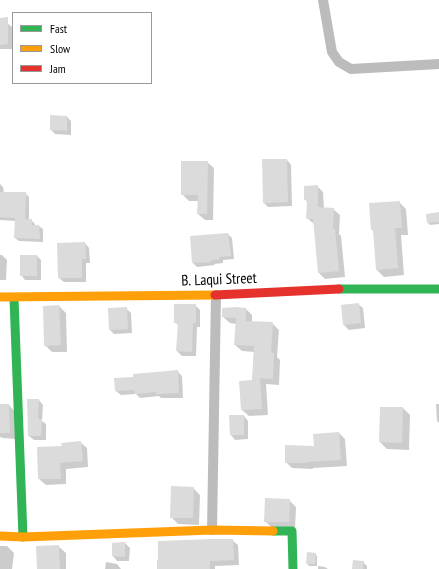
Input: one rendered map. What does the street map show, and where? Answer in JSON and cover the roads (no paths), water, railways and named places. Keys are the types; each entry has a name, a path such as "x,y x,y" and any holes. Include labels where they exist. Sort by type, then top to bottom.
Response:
{"street":[{"path":"323,0 332,52 339,62 351,70 439,64"},
{"name":"B. Laqui Street","path":"0,298 216,295 326,290 439,289"},
{"path":"212,530 216,295"},
{"path":"14,298 23,538"},
{"path":"0,536 23,538 212,530 292,531 293,569"}]}
